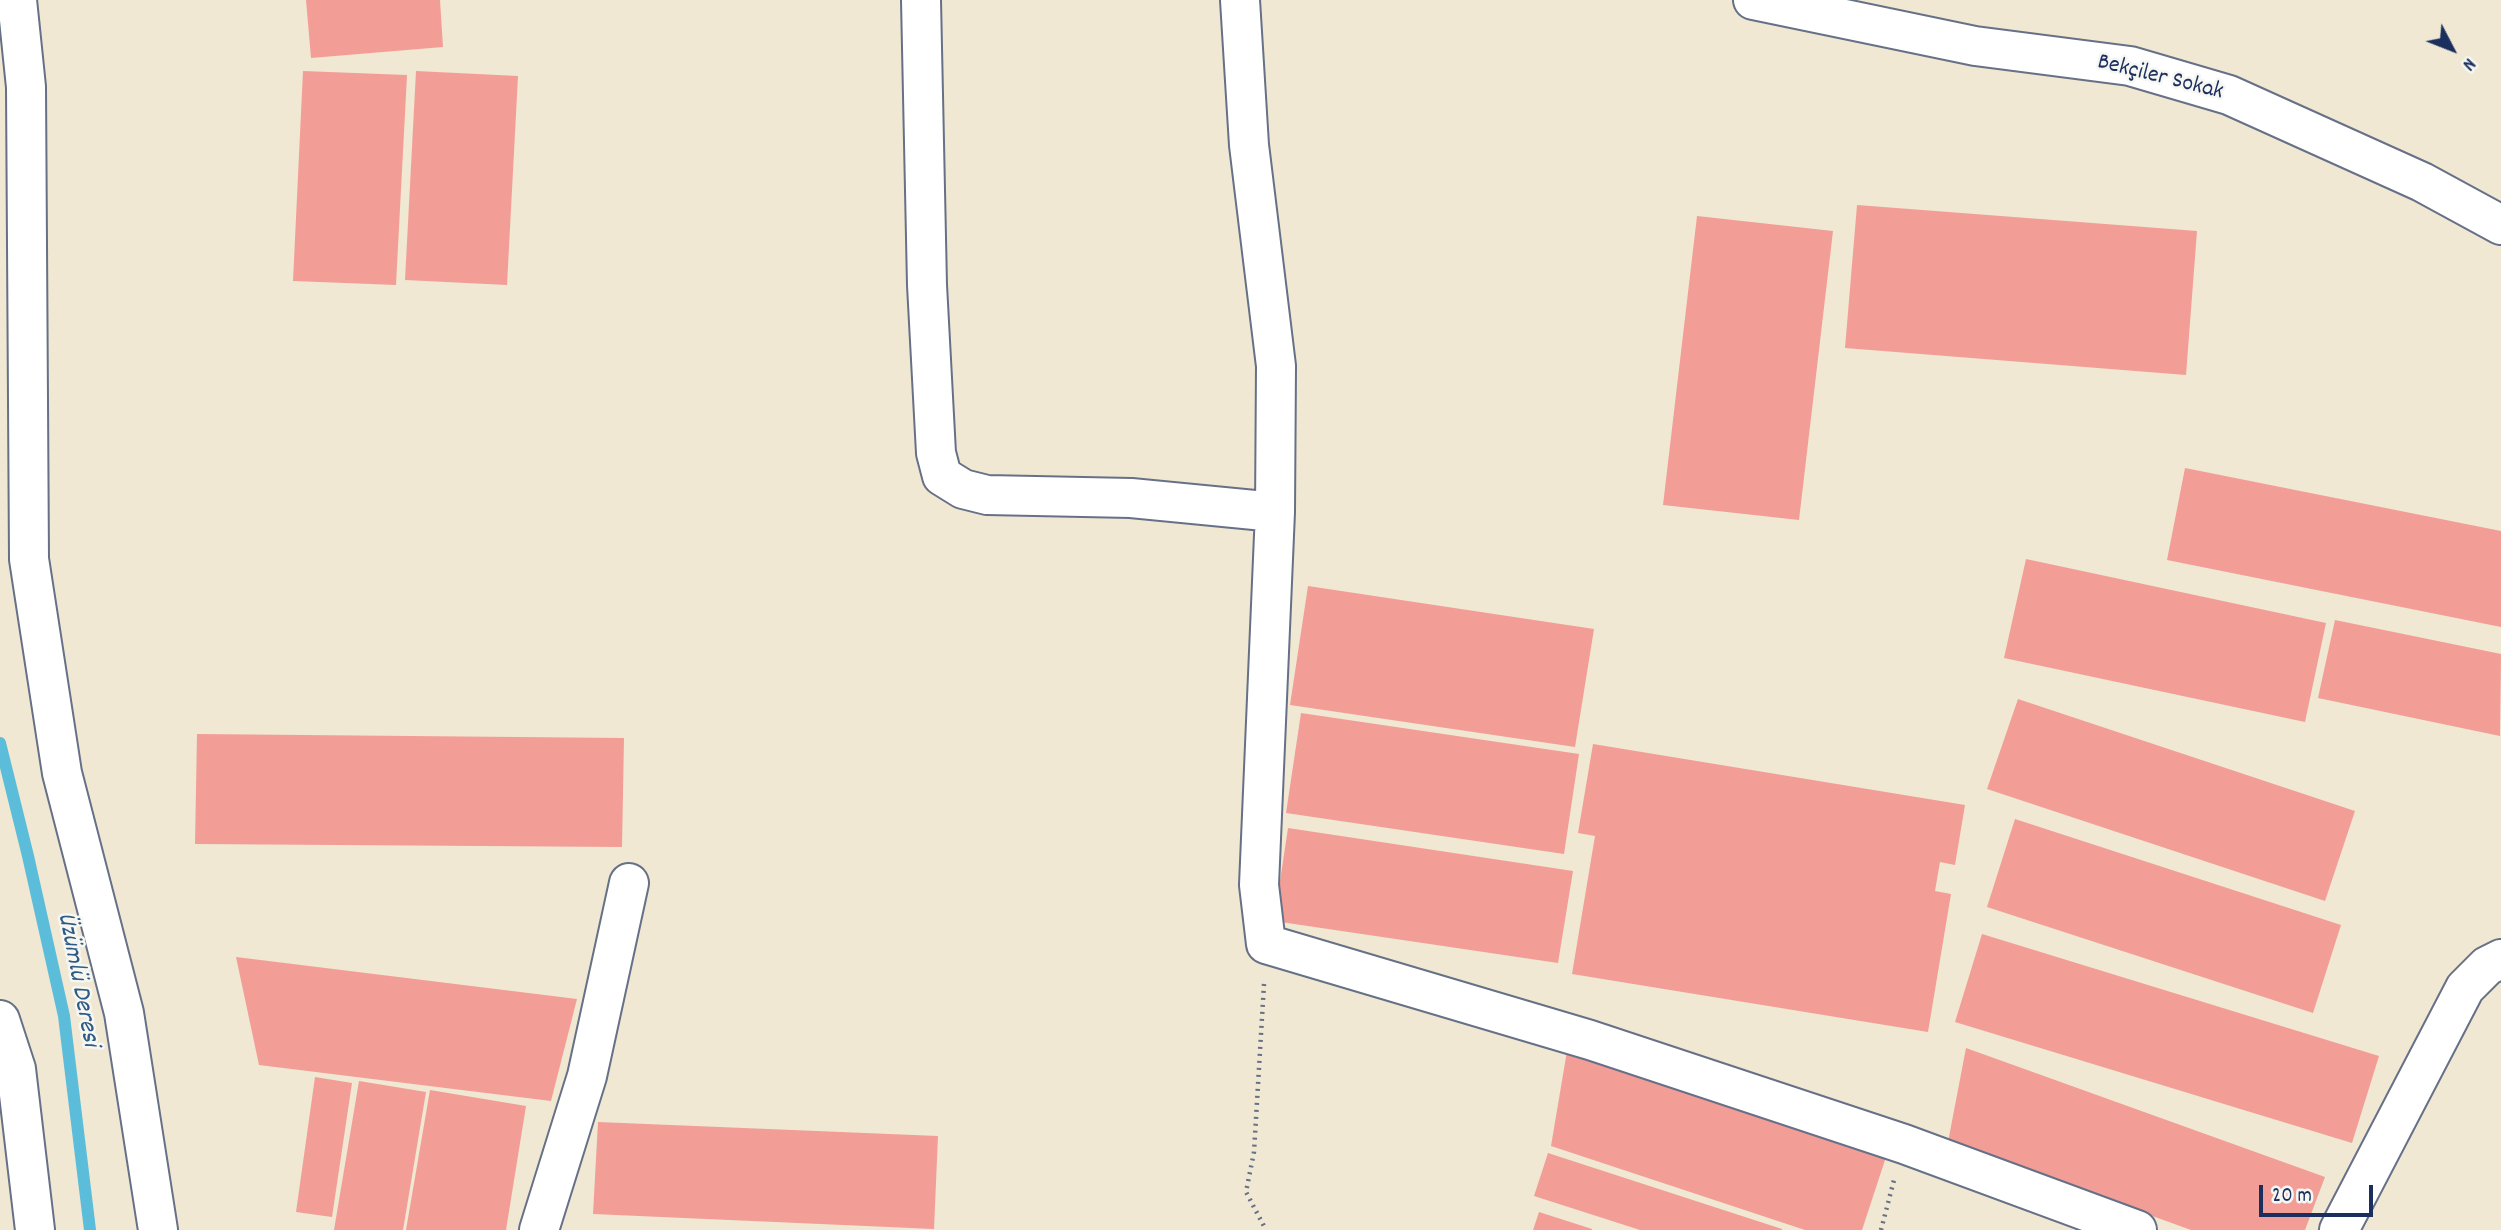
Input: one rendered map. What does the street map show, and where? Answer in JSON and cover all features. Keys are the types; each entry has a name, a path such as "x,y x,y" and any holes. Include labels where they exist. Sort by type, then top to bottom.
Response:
{"street":[{"path":"17,0 26,87 29,559 62,773 124,1013 158,1230"},
{"path":"921,0 927,285 936,453 942,476 963,489 987,495 1131,498 1275,512"},
{"path":"1240,0 1249,145 1276,366 1275,512 1259,885 1266,944 1590,1040 1904,1144 2137,1230"},
{"name":"Bekçiler Sokak","path":"1753,0 1975,46 2130,66 2229,95 2422,182 2501,225"},
{"path":"539,1230 587,1076 629,883"},
{"path":"2339,1230 2465,988 2487,966 2501,959"},
{"path":"0,1020 16,1069 35,1230"}],"path":[{"path":"1266,944 1254,1152 1246,1192 1266,1230"},
{"path":"1881,1230 1904,1144"}],"building":[{"path":"306,0 440,0 443,47 311,58"},
{"path":"303,71 407,75 396,285 293,281"},
{"path":"416,71 518,76 507,285 405,280"},
{"path":"1857,205 2197,231 2186,375 1845,348"},
{"path":"1697,216 1833,231 1799,520 1663,505"},
{"path":"2185,468 2501,531 2501,627 2167,560"},
{"path":"2026,559 2326,623 2305,722 2004,658"},
{"path":"1308,586 1594,629 1575,747 1290,705"},
{"path":"2335,620 2501,654 2500,736 2318,698"},
{"path":"2018,699 2355,811 2325,901 1987,789"},
{"path":"1301,713 1579,754 1564,854 1286,813"},
{"path":"197,734 624,738 622,847 195,844"},
{"path":"1593,744 1965,805 1955,865 1940,862 1935,891 1951,894 1928,1032 1572,974 1595,836 1578,833"},
{"path":"2015,819 2341,925 2313,1013 1987,907"},
{"path":"1288,828 1573,871 1558,963 1274,921"},
{"path":"1982,934 2379,1056 2352,1143 1955,1022"},
{"path":"236,957 577,999 551,1101 259,1065"},
{"path":"1966,1048 2325,1177 2305,1230 2191,1230 1948,1142"},
{"path":"1567,1051 1886,1157 1862,1230 1805,1230 1551,1146"},
{"path":"315,1077 352,1083 332,1217 296,1212"},
{"path":"359,1081 426,1092 403,1230 334,1230"},
{"path":"430,1090 526,1106 506,1230 406,1230"},
{"path":"598,1122 938,1136 934,1229 593,1214"},
{"path":"1548,1153 1782,1230 1640,1230 1534,1196"},
{"path":"1539,1212 1592,1229 1592,1230 1533,1230"}],"waterway":[{"name":"Üzümlü Deresi","path":"0,743 64,1016 90,1230"}]}
